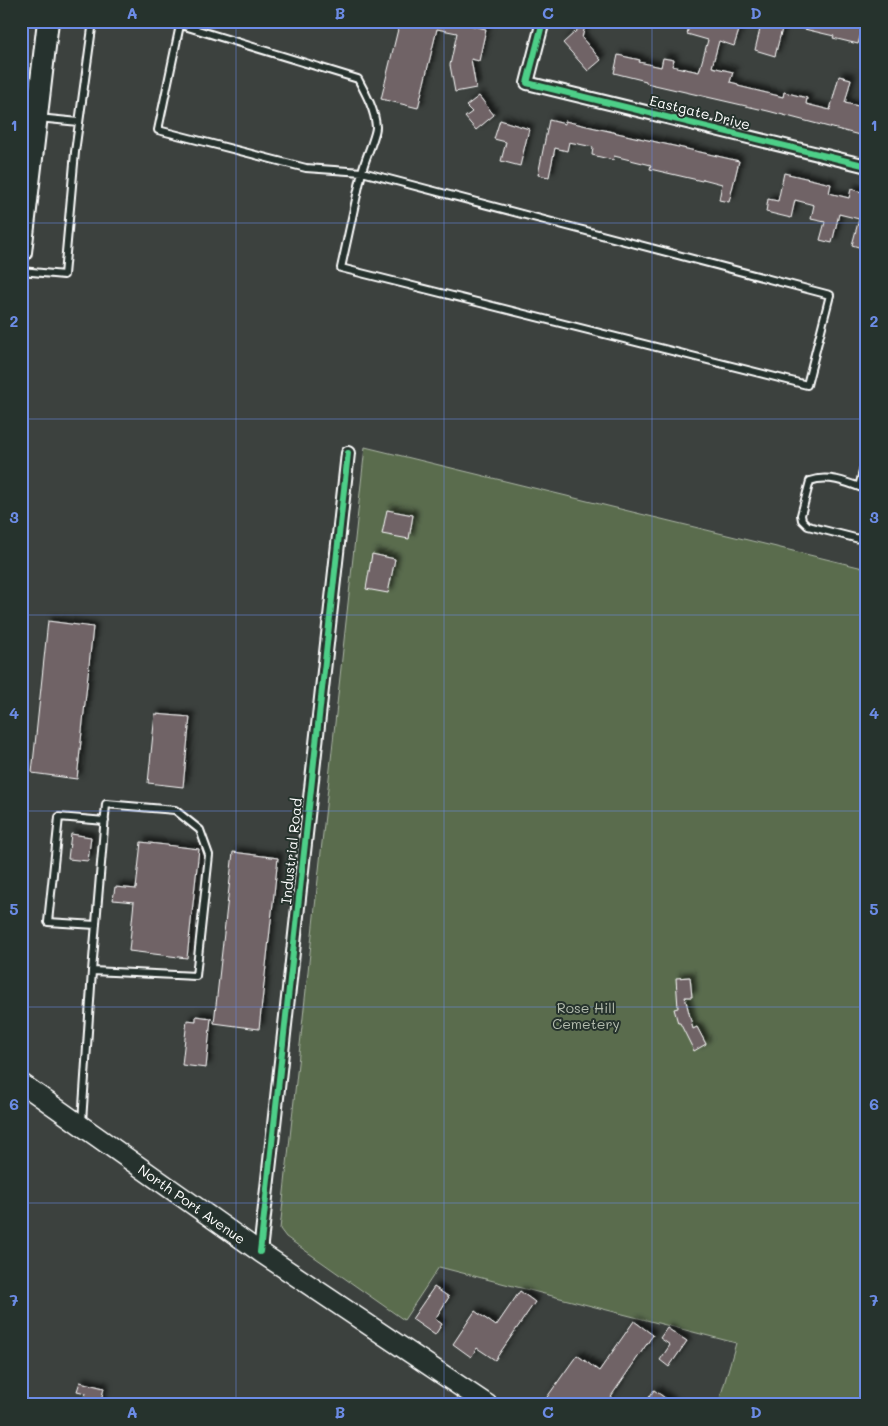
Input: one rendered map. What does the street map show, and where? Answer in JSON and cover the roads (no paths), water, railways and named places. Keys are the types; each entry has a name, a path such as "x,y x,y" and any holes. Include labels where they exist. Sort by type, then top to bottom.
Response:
{"main road":[{"path":"22,241 37,118 30,94 48,21"},
{"name":"North Port Avenue","path":"21,1083 260,1252 488,1405"}],"street":[{"name":"Eastgate Drive","path":"543,21 528,83 867,166"},
{"name":"Industrial Road","path":"260,1252 348,453"}],"lane":[{"path":"21,272 64,275 93,21"},
{"path":"168,21 358,79 369,100 376,128 365,160 362,172 340,268 807,385 830,295 362,172 306,168 158,130 180,25"},
{"path":"37,118 80,122"},
{"path":"859,487 867,456"},
{"path":"867,490 824,478 810,481 801,515 802,520 808,526 867,541"},
{"path":"81,1126 92,971 106,804 175,810 200,830 209,855 196,976 92,971"},
{"path":"96,925 48,922 59,817 105,821"}],"park label":[{"name":"Rose Hill Cemetery","path":"586,1016"}]}
